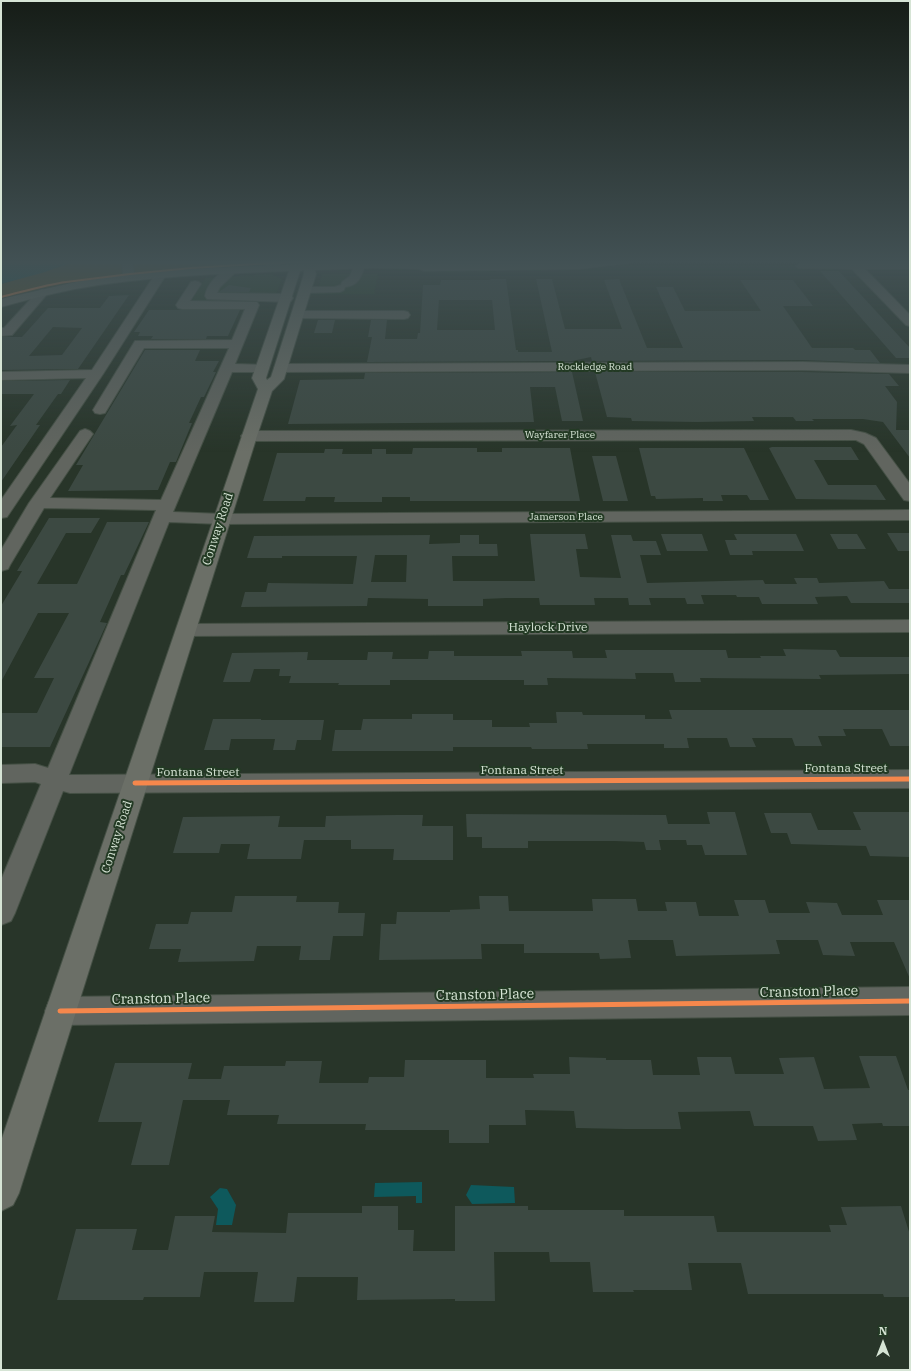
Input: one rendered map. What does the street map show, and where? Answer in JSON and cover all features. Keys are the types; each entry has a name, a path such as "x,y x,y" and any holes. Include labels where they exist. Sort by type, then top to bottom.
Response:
{"main road":[{"path":"265,389 259,378 277,324"},
{"name":"Conway Road","path":"1,1193 249,436 265,389 277,379 295,324"}],"street":[{"path":"1,332 7,332 14,324"},
{"path":"1,513 128,324"},
{"path":"1,913 165,511 245,324"},
{"path":"351,328 352,324"},
{"path":"100,410 140,344 236,344"},
{"name":"Rockledge Road","path":"280,368 803,366 910,369"},
{"path":"227,368 262,368"},
{"path":"1,376 96,374"},
{"path":"1,565 38,503 85,434"},
{"name":"Wayfarer Place","path":"249,436 851,435 860,436 870,441 910,496"},
{"path":"1,482 21,482"},
{"name":"Jamerson Place","path":"38,503 165,511 222,519 910,515"},
{"name":"Haylock Drive","path":"186,630 910,626"},
{"name":"Fontana Street","path":"1,774 35,773 70,784 910,779"},
{"name":"Cranston Place","path":"60,1011 910,1002"}],"water":[{"path":"422,1182 422,1203 416,1203 416,1196 374,1197 375,1183"},
{"path":"471,1185 514,1187 515,1203 472,1204 466,1195"},
{"path":"220,1188 227,1189 236,1205 232,1225 216,1225 218,1209 210,1197"}],"building":[{"path":"34,324 109,324 78,369 1,370 1,337 22,337","holes":["53,327 82,328 62,355 29,356"]},
{"path":"139,324 234,324 228,336 207,336 206,339 151,339 153,336 138,336 140,332 134,332"},
{"path":"317,324 334,324 332,333 314,333"},
{"path":"370,324 387,324 385,339 417,339 418,333 420,333 421,324 437,324 437,330 495,330 494,324 512,324 516,350 518,350 518,352 552,352 546,324 564,324 565,329 622,329 620,324 637,324 647,348 683,348 672,324 795,324 812,348 853,348 855,350 870,350 880,363 803,360 592,361 591,357 572,361 367,362 372,337 368,337"},
{"path":"866,324 888,324 910,348 910,358 896,358"},
{"path":"145,350 200,350 195,361 219,361 213,372 216,372 204,397 201,397 189,423 192,423 176,462 170,462 158,490 68,491 83,465 76,465"},
{"path":"572,372 583,421 562,421 555,387 530,387 534,422 288,424 300,380 364,379 365,373"},
{"path":"595,372 803,372 889,374 899,386 885,386 897,402 896,430 910,430 910,458 883,422 863,419 812,419 814,421 796,421 793,417 752,417 754,421 697,422 632,421 631,418 607,417"},
{"path":"70,380 61,394 58,394 36,425 40,425 1,482 1,447 17,425 10,426 34,394 1,394 1,381"},
{"path":"851,447 859,460 814,460 828,485 876,485 886,500 796,499 769,448"},
{"path":"413,448 477,448 477,452 502,452 502,448 570,448 580,501 410,501 410,497 382,497 382,502 334,502 335,497 306,497 305,501 263,501 277,453 324,453 325,449 343,449 342,454 372,454 372,449 386,449 386,454 412,454"},
{"path":"639,448 744,448 769,500 750,500 747,495 721,495 723,501 703,501 703,498 656,499 655,496 651,496"},
{"path":"592,456 616,456 628,501 603,501"},
{"path":"49,518 100,518 91,533 66,533 37,584 77,584 107,522 149,522 124,575 121,575 100,622 107,623 50,747 1,747 1,713 37,713 54,678 34,678 69,613 38,613 1,682 1,606 22,571 17,571"},
{"path":"887,533 910,533 910,551 898,551"},
{"path":"530,534 585,534 588,549 576,549 580,577 621,578 611,535 631,535 633,541 656,541 661,555 640,555 647,583 763,580 765,584 797,584 794,578 817,578 819,583 884,581 889,589 910,589 910,603 851,603 847,596 815,597 818,604 762,604 759,597 737,597 736,595 701,595 704,604 687,604 685,598 649,598 651,605 629,605 628,598 594,598 595,605 540,605 539,598 507,598 483,599 483,606 428,606 428,599 368,598 367,606 241,607 245,592 266,592 268,583 353,584 357,556 282,556 282,558 247,558 254,536 430,535 429,544 460,543 460,535 479,535 479,544 497,544 498,556 452,556 453,581 535,581","holes":["375,555 407,555 406,582 371,582"]},
{"path":"661,534 702,534 708,551 667,551"},
{"path":"734,534 796,534 804,551 752,551 753,555 730,555 725,540 737,540"},
{"path":"830,534 857,534 866,549 838,549"},
{"path":"783,649 836,650 840,657 910,657 910,674 819,675 821,679 700,678 701,682 675,682 673,673 635,673 636,679 547,678 548,685 524,685 524,680 390,680 390,685 338,685 339,683 289,683 291,676 279,676 280,669 254,669 250,682 223,682 232,653 308,652 307,660 367,660 368,652 393,652 392,659 428,659 429,651 454,651 454,656 522,656 521,651 572,651 573,658 607,658 605,650 726,650 728,658 761,658 760,656 786,656"},
{"path":"669,710 910,710 910,746 890,746 882,729 843,729 846,736 818,736 822,746 795,746 792,738 752,738 756,747 730,747 727,738 687,738 689,748 664,748 664,744 587,744 588,749 453,747 453,751 332,751 335,730 361,730 363,719 412,719 412,714 453,714 453,720 492,720 492,727 530,727 529,723 557,723 556,712 582,712 583,715 645,715 645,719 672,719"},
{"path":"213,719 324,720 321,740 297,740 295,750 273,750 275,739 231,739 229,750 204,750"},
{"path":"707,812 735,812 747,855 705,855 702,845 687,845 686,840 659,840 661,850 646,850 644,842 614,841 528,841 528,848 482,848 482,837 467,837 466,814 666,815 668,824 710,824"},
{"path":"853,812 910,812 910,857 870,856 866,846 791,844 787,833 771,833 764,813 811,813 818,830 861,830"},
{"path":"423,815 422,826 453,826 453,860 393,860 394,849 351,849 351,840 304,840 301,859 247,859 250,844 221,844 219,853 173,853 183,817 280,816 278,827 325,827 326,816"},
{"path":"235,896 297,896 296,902 339,902 338,913 365,913 363,936 333,936 330,960 299,960 301,946 257,946 254,961 178,962 181,949 149,949 156,924 188,924 191,912 232,912"},
{"path":"479,896 508,896 509,911 593,911 592,899 636,899 638,911 667,911 665,902 696,902 699,916 739,916 734,900 765,900 769,913 810,913 806,902 837,903 842,915 883,915 877,900 910,900 910,979 894,942 850,942 855,956 823,955 818,940 776,940 780,954 676,956 673,940 628,940 631,958 600,959 599,953 524,953 524,944 481,944 482,959 379,960 381,924 396,924 397,912 450,912 450,910 480,909"},
{"path":"859,1056 896,1056 908,1090 910,1090 910,1126 883,1126 882,1123 852,1124 857,1140 818,1141 813,1126 754,1126 750,1111 678,1112 681,1129 625,1129 576,1128 574,1111 525,1110 526,1125 489,1125 489,1143 449,1143 449,1130 365,1130 366,1124 277,1124 279,1115 227,1115 230,1100 183,1100 169,1165 131,1165 142,1122 98,1122 115,1063 192,1063 188,1079 221,1079 224,1066 285,1066 286,1061 322,1061 319,1083 368,1083 369,1077 404,1077 405,1060 486,1060 486,1078 534,1078 533,1074 570,1074 569,1057 606,1058 606,1060 651,1060 653,1075 700,1075 697,1057 731,1057 735,1074 784,1074 779,1058 814,1057 824,1089 870,1088"},
{"path":"362,1206 398,1206 398,1230 414,1230 413,1251 455,1251 455,1206 528,1206 528,1210 624,1210 624,1216 714,1216 717,1232 831,1232 829,1225 847,1225 841,1207 901,1206 910,1235 910,1297 884,1297 883,1294 748,1294 741,1263 688,1263 692,1290 593,1292 590,1262 550,1262 549,1252 494,1252 495,1301 455,1301 455,1299 357,1300 358,1277 297,1277 294,1302 254,1302 258,1272 204,1272 200,1297 144,1297 143,1300 57,1300 76,1229 137,1229 132,1250 168,1250 175,1216 215,1216 212,1232 286,1233 288,1213 362,1213"}],"cycle path":[{"path":"135,783 910,779"},
{"path":"60,1011 910,1001"}]}
